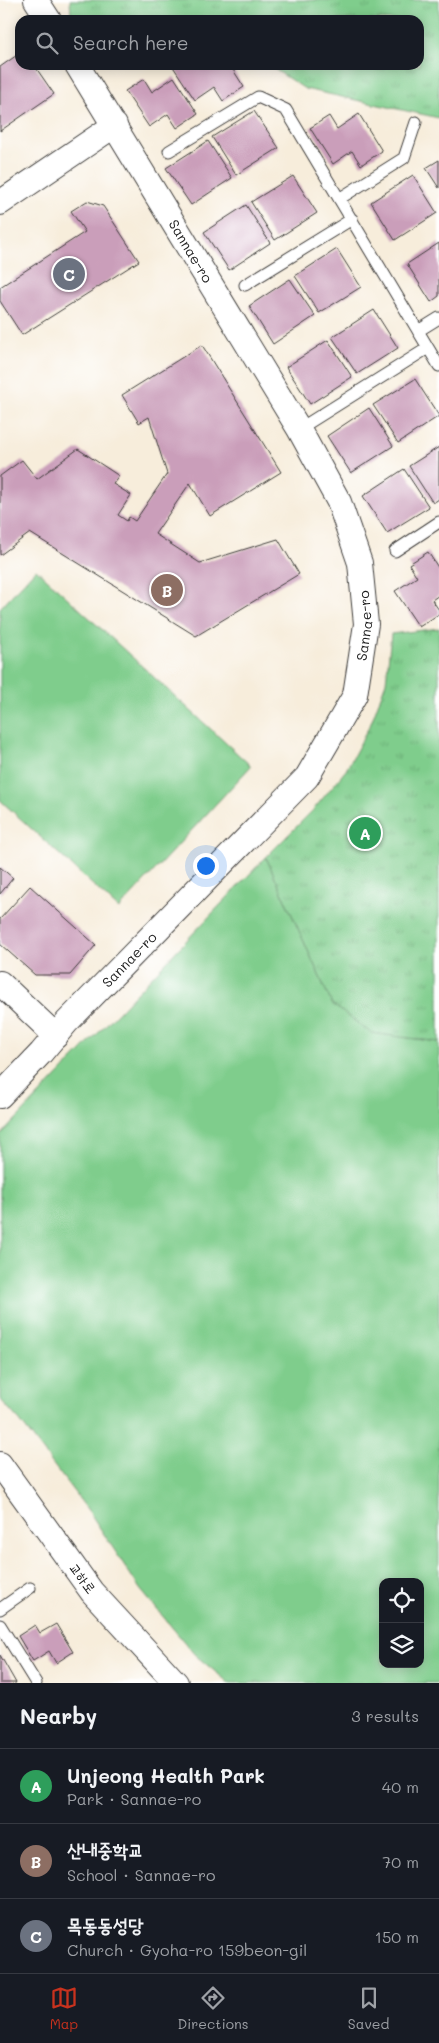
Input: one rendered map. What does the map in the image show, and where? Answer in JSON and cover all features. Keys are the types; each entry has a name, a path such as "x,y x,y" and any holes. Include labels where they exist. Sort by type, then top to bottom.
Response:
{"street":[{"path":"36,0 46,15"},
{"name":"Sannae-ro","path":"0,1096 67,1022 307,777 356,695 366,624 360,563 339,502 299,429 80,70"},
{"path":"0,203 115,125"},
{"path":"0,983 56,1036"},
{"name":"교하로","path":"0,1464 92,1592 176,1683"}],"lane":[{"path":"169,151 258,97 286,110 439,366"},
{"path":"339,199 404,158 416,122"},
{"path":"245,285 352,219"},
{"path":"418,331 439,318"},
{"path":"299,429 428,348"},
{"path":"394,551 439,522"},
{"path":"0,1609 30,1588"},
{"path":"0,1625 36,1683"}],"green space":[{"path":"70,0 439,0 439,118 305,89 276,70 424,70 424,15 71,15"},
{"path":"36,569 251,766 119,909 0,800 0,608"},
{"path":"439,628 439,1042 371,1033 332,1004 266,857 314,809 346,770 371,723 386,682 391,634"},
{"path":"266,857 332,1004 372,1033 439,1042 439,1683 229,1683 195,1655 140,1589 90,1513 20,1421 0,1399 0,1136"}],"building":[{"path":"15,56 15,70 37,70 54,94 0,131 0,67"},
{"path":"175,70 233,70 244,87 223,101 214,87 195,100"},
{"path":"174,77 198,114 177,128 168,114 149,127 125,91 144,79 152,92"},
{"path":"254,111 279,148 236,175 212,137"},
{"path":"359,114 382,151 361,165 352,151 333,164 310,128 329,116 337,129"},
{"path":"208,141 232,178 191,205 166,168"},
{"path":"439,160 439,188 426,168"},
{"path":"413,175 437,213 395,240 371,202"},
{"path":"293,176 317,213 275,240 251,202"},
{"path":"87,201 103,206 139,261 22,335 0,301 0,287 85,232 71,211"},
{"path":"246,205 270,243 229,270 204,232"},
{"path":"439,243 439,296 431,302 407,264"},
{"path":"337,249 361,287 319,313 295,276"},
{"path":"290,279 315,316 273,344 249,306"},
{"path":"374,310 398,348 357,374 332,337"},
{"path":"328,340 352,377 310,404 286,367"},
{"path":"202,345 281,472 210,516 190,483 155,534 200,563 278,539 299,574 196,636 30,533 0,555 0,476 22,460 37,479 78,449 119,476 113,484 131,495 118,515 127,521 129,517 135,521 167,474 149,417 139,423 122,395"},
{"path":"415,379 439,416 398,443 373,405"},
{"path":"369,408 393,446 351,473 327,436"},
{"path":"439,447 439,499 433,503 409,466"},
{"path":"404,469 429,507 387,533 363,496"},
{"path":"428,552 439,569 439,595 432,600 439,610 439,614 419,627 395,591 417,577 409,564"},
{"path":"0,867 13,878 0,894"},
{"path":"30,886 96,945 70,975 35,975 0,944 0,919"},
{"path":"56,1624 73,1652 56,1663 49,1651 33,1661 18,1636 35,1625 40,1633"},
{"path":"0,1655 16,1683 0,1683"}],"place":[{"name":"목동동성당","path":"69,274"},
{"name":"산내중학교","path":"167,590"},
{"name":"Unjeong Health Park","path":"365,833"}]}
